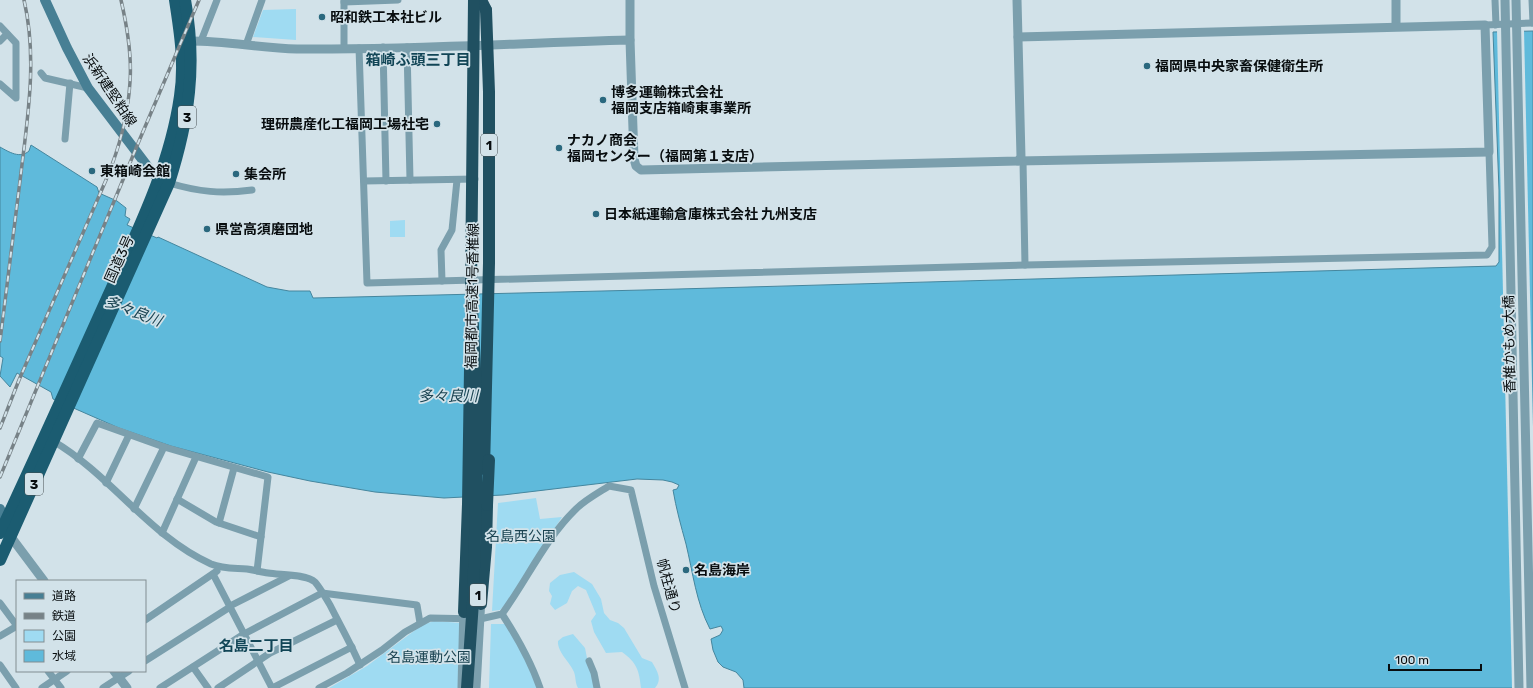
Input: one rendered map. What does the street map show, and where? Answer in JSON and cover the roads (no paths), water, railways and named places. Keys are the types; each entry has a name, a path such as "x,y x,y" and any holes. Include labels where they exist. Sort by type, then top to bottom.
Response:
{"highway":[{"name":"国道3号","path":"176,0 191,41"},
{"name":"国道3号","path":"6,535 5,522 64,406 164,180 164,164 177,117 180,94 191,41 185,0"},
{"path":"468,0 472,91"},
{"name":"福岡都市高速1号香椎線","path":"467,688 473,602 476,504 476,390 471,286 474,0"},
{"name":"福岡都市高速1号香椎線","path":"475,688 485,440 489,125 485,2"},
{"path":"464,615 493,374 494,300 487,268"},
{"path":"471,286 477,505 486,547 481,604"},
{"name":"国道3号","path":"0,560 6,535 53,442 64,406"}],"main road":[{"name":"浜新建堅粕線","path":"45,0 66,48 88,88 133,148 164,180"},
{"path":"0,509 5,522"}],"street":[{"path":"217,0 191,41 296,49 630,40"},
{"path":"246,45 262,0"},
{"path":"344,48 344,1 398,0"},
{"path":"474,0 474,273 477,505"},
{"path":"630,0 634,159 636,166 641,170 1489,152"},
{"path":"1017,0 1020,161 1025,265"},
{"path":"1396,0 1396,26"},
{"path":"1495,0 1496,25"},
{"name":"香椎かもめ大橋","path":"1505,0 1519,688"},
{"name":"香椎かもめ大橋","path":"1516,0 1531,688"},
{"path":"1018,37 1533,23 1532,0"},
{"path":"485,2 487,268"},
{"path":"360,48 367,283 1025,265 1487,255 1492,247 1485,24"},
{"path":"0,26 16,43 16,98 0,84"},
{"path":"0,41 7,34"},
{"path":"383,47 386,181"},
{"path":"407,47 410,180"},
{"path":"40,73 45,78 88,88"},
{"path":"65,139 70,83"},
{"path":"364,181 475,179"},
{"path":"164,180 192,190 231,193 252,190"},
{"path":"442,281 441,250 452,230 457,180"},
{"path":"78,460 97,423 164,447 268,477 257,571"},
{"path":"106,483 129,435"},
{"path":"53,442 106,483 162,533 176,544 203,560 220,568 248,569 301,577 314,581 352,647 360,665"},
{"path":"134,509 164,447"},
{"path":"162,533 196,457"},
{"path":"219,523 234,468"},
{"name":"帆柱通り","path":"502,614 537,566 557,528 577,507 609,486 631,490 654,586 685,688"},
{"path":"177,499 219,523 261,537"},
{"path":"6,535 43,580"},
{"path":"146,619 214,574 220,568"},
{"path":"214,574 272,688 352,647"},
{"path":"146,660 230,606 290,576"},
{"path":"160,688 244,634 322,593 417,605 420,623"},
{"path":"0,603 16,625"},
{"path":"475,688 481,604"},
{"path":"319,688 360,665 405,632 430,618 464,615 480,619 502,614 518,638 540,688"},
{"path":"462,688 464,615"},
{"path":"218,688 270,653 337,620"},
{"path":"0,636 16,627"},
{"path":"589,660 594,673 597,688"},
{"path":"0,665 16,688"},
{"path":"193,667 208,688"},
{"path":"49,672 60,688"},
{"path":"42,688 65,672"},
{"path":"103,688 116,674 127,688"}],"water":[{"name":"多々良川","path":"1533,31 1533,688 744,688 743,680 736,672 723,667 718,662 713,650 711,639 720,635 723,630 721,626 710,629 701,608 674,497 673,490 677,489 679,485 672,482 663,480 637,479 503,495 444,498 375,492 268,472 171,446 119,428 53,399 51,392 17,373 10,387 0,376 3,358 0,356 0,147 18,155 29,151 31,145 97,187 99,193 117,201 126,208 125,216 130,219 127,225 157,238 158,237 267,287 289,291 310,291 313,298 1496,266 1499,262 1499,190 1493,32"}],"railway":[{"path":"0,341 26,136 30,90 30,45 24,0"},
{"path":"0,428 19,380 106,180 119,144 129,95 130,72 128,41 121,0"},
{"path":"0,477 199,0"}],"place":[{"name":"昭和鉄工本社ビル","path":"322,17"},
{"name":"福岡県中央家畜保健衛生所","path":"1147,66"},
{"name":"博多運輸株式会社 福岡支店箱崎東事業所","path":"603,100"},
{"name":"理研農産化工福岡工場社宅","path":"437,124"},
{"name":"ナカノ商会 福岡センター（福岡第１支店）","path":"559,148"},
{"name":"東箱崎会館","path":"92,171"},
{"name":"集会所","path":"236,174"},
{"name":"日本紙運輸倉庫株式会社 九州支店","path":"596,214"},
{"name":"県営高須磨団地","path":"207,229"},
{"name":"名島海岸","path":"686,570"}],"district":[{"name":"箱崎ふ頭三丁目","path":"418,60"},
{"name":"名島二丁目","path":"256,646"}],"park label":[{"name":"名島西公園","path":"521,536"},
{"name":"名島運動公園","path":"429,657"}]}
